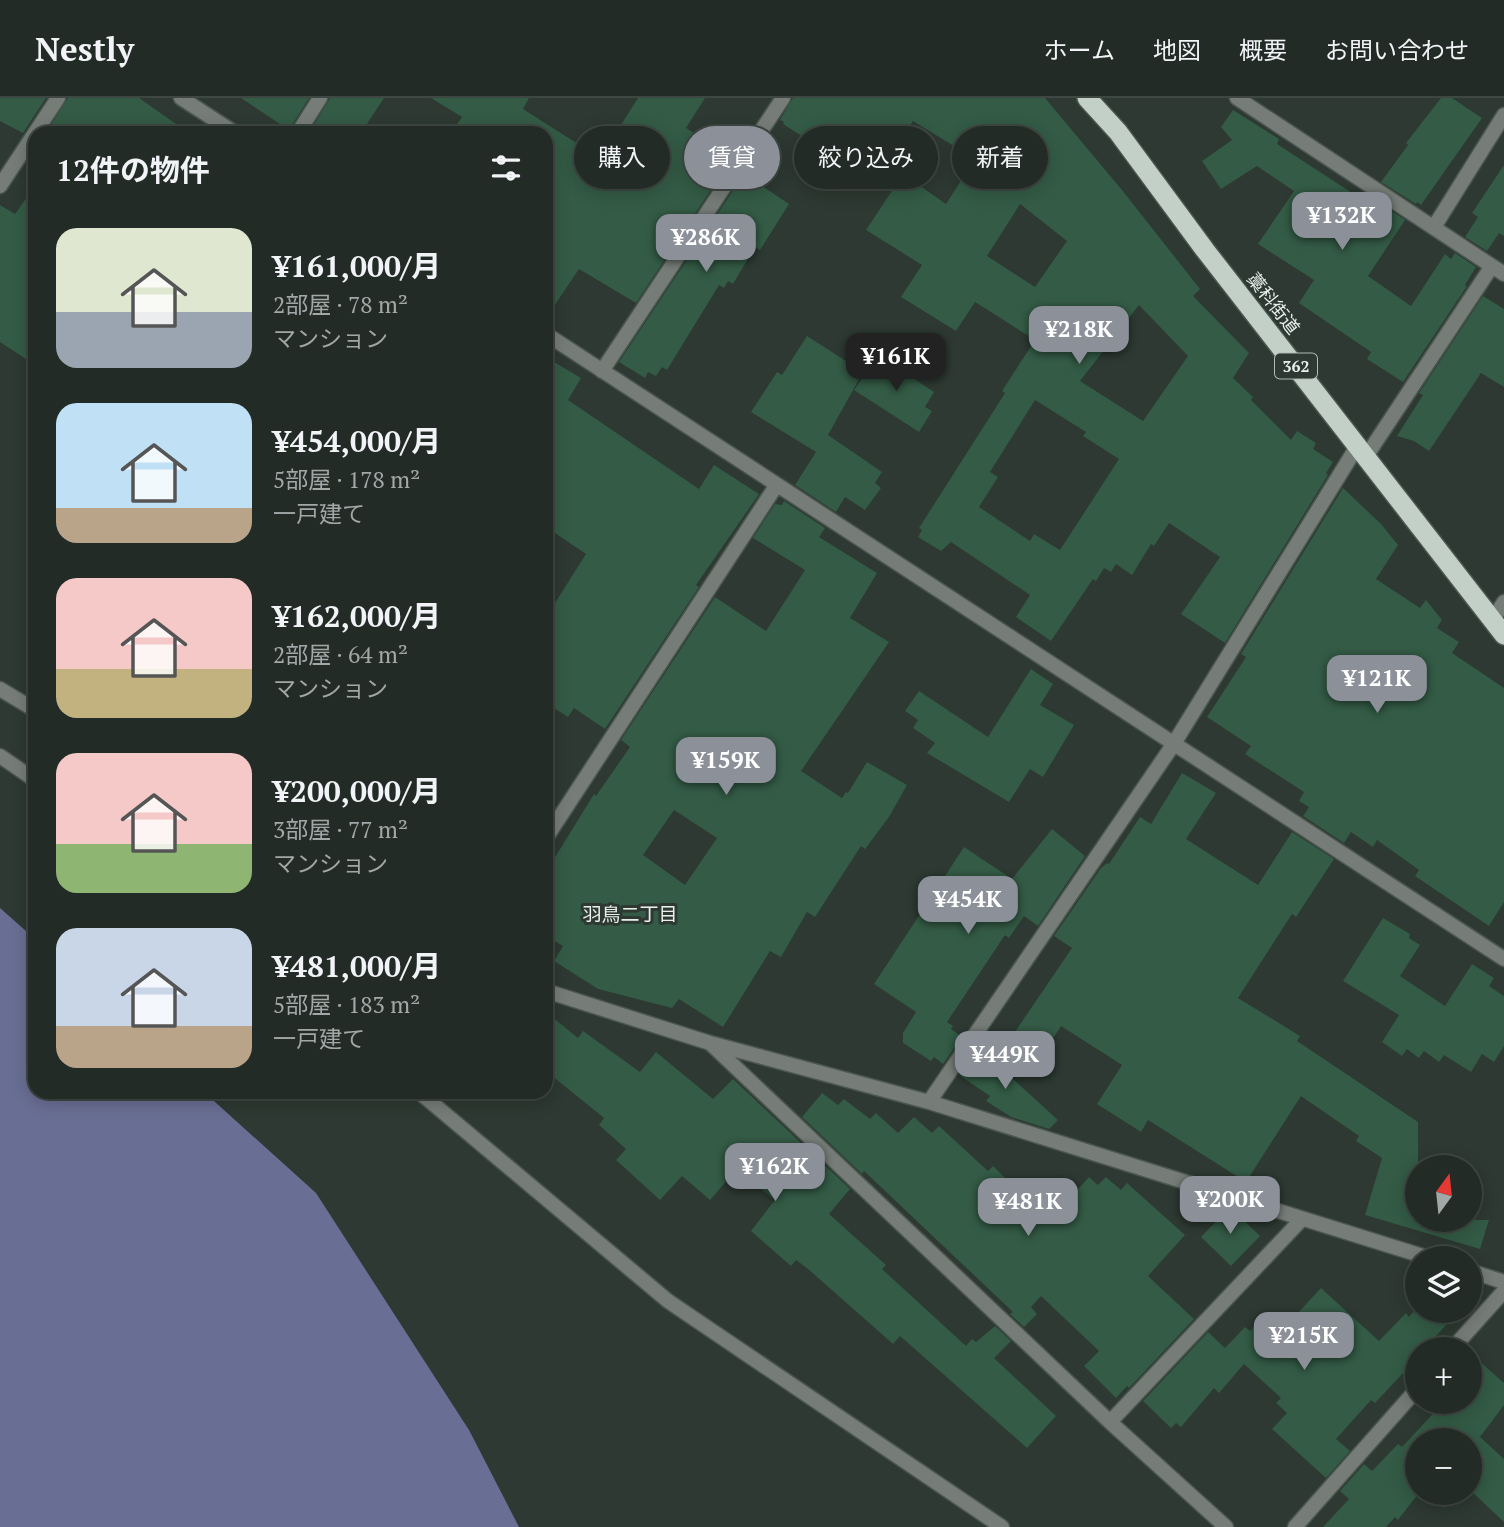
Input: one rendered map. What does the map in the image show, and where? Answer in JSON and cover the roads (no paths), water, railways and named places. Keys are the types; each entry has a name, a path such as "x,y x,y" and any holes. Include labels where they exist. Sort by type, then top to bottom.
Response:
{"highway":[{"name":"藁科街道","path":"1087,98 1118,132 1205,250 1498,627"}],"street":[{"path":"40,126 58,98"},
{"path":"181,98 224,126"},
{"path":"302,126 320,98"},
{"path":"602,371 783,98"},
{"path":"929,1102 1173,745 1363,450 1498,270 1237,98"},
{"path":"1434,227 1504,116"},
{"path":"0,186 28,144"},
{"path":"553,340 1504,959"},
{"path":"553,827 776,486"},
{"path":"1498,627 1504,602"},
{"path":"0,689 28,706"},
{"path":"0,756 28,775"},
{"path":"553,993 710,1043 929,1102 1405,1251"},
{"path":"710,1043 1110,1422 1226,1527"},
{"path":"427,1099 668,1301 1002,1527"},
{"path":"1110,1422 1302,1219"},
{"path":"1482,1275 1504,1282"},
{"path":"1463,1337 1504,1291"},
{"path":"1295,1527 1405,1403"}],"water":[{"path":"0,908 28,933 28,1099 212,1099 316,1193 469,1430 519,1527 0,1527"}],"district":[{"name":"羽鳥二丁目","path":"630,913"}]}
